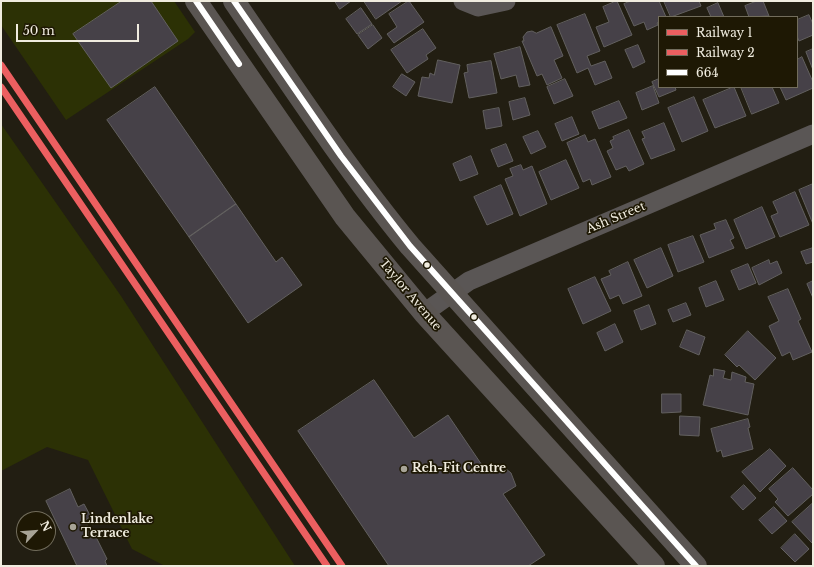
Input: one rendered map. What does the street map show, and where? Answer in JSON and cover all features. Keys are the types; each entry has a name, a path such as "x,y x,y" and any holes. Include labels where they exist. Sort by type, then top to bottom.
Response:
{"main road":[{"name":"Taylor Avenue","path":"196,1 345,217 424,313 654,566"},
{"path":"234,1 367,192 410,246 696,566"}],"street":[{"path":"463,1 478,7 506,1"},
{"name":"Ash Street","path":"424,313 469,281 813,134"}],"green space":[{"path":"1,1 174,1 195,32 188,39 66,120 1,25"},
{"path":"1,124 121,296 295,566 165,566 132,549 88,460 47,447 1,471"}],"building":[{"path":"122,1 151,1 178,41 111,88 73,34"},
{"path":"335,1 351,1 340,9"},
{"path":"364,1 402,1 376,19"},
{"path":"409,1 424,22 394,43 387,34 397,27 389,14"},
{"path":"617,1 632,35 604,47 596,27 609,22 603,7"},
{"path":"631,1 659,1 666,16 658,16 658,25 647,30 644,22 634,26 624,4"},
{"path":"664,1 699,1 701,6 671,16"},
{"path":"757,1 763,1 769,16 749,16 745,6"},
{"path":"718,3 724,16 711,16 707,8"},
{"path":"361,8 372,24 357,34 346,19"},
{"path":"585,14 600,51 587,56 591,66 605,61 612,78 595,85 588,68 577,73 557,25"},
{"path":"809,15 813,24 813,35 799,41 798,20"},
{"path":"373,25 382,38 368,49 358,35"},
{"path":"551,27 563,56 554,60 562,78 547,85 542,74 537,76 522,41 524,41 523,37 527,32 532,31 536,33"},
{"path":"423,29 436,48 426,55 428,59 407,73 391,50"},
{"path":"638,45 645,62 633,68 625,50"},
{"path":"520,47 530,85 519,87 516,75 501,79 494,54"},
{"path":"813,49 813,70 806,52"},
{"path":"802,57 813,82 813,88 786,100 780,88 798,88 798,59"},
{"path":"438,60 460,65 452,103 418,96 422,77 429,78 430,73 434,75"},
{"path":"491,61 497,93 469,98 464,73 468,72 467,65"},
{"path":"402,74 415,82 406,96 393,87"},
{"path":"565,79 573,96 554,104 547,87"},
{"path":"658,79 658,88 675,88 676,90 659,97 652,82"},
{"path":"653,86 659,103 642,110 636,93"},
{"path":"155,87 236,204 189,237 107,120"},
{"path":"734,88 746,116 715,128 703,100"},
{"path":"741,88 772,88 779,103 752,114"},
{"path":"694,97 708,131 682,142 668,108"},
{"path":"525,98 530,115 513,120 509,102"},
{"path":"619,101 627,118 599,129 592,112"},
{"path":"499,108 502,126 486,129 483,111"},
{"path":"572,117 579,134 562,141 555,124"},
{"path":"664,123 675,150 651,159 642,139 645,138 642,132"},
{"path":"629,130 644,164 629,171 626,166 616,170 607,151 613,148 610,141 614,139 613,137"},
{"path":"538,131 546,147 531,154 523,137"},
{"path":"585,135 588,142 595,139 611,177 592,185 590,179 583,182 567,143"},
{"path":"506,144 513,161 498,167 491,150"},
{"path":"471,156 478,174 460,181 453,164"},
{"path":"566,160 579,188 551,200 539,172"},
{"path":"521,165 523,170 532,166 547,204 520,216 505,179 513,176 510,169"},
{"path":"813,184 813,224 799,190"},
{"path":"501,185 513,214 487,225 474,197"},
{"path":"795,192 809,225 780,237 771,216 778,213 773,202"},
{"path":"236,204 276,262 282,257 302,285 248,323 189,237"},
{"path":"762,207 775,237 746,249 734,220"},
{"path":"726,220 734,238 730,240 734,248 709,258 700,235 716,229 714,224"},
{"path":"693,236 704,262 678,272 668,245"},
{"path":"661,248 673,276 647,288 634,260"},
{"path":"813,248 813,262 806,264 801,252"},
{"path":"769,260 770,264 777,261 782,273 759,285 752,268"},
{"path":"628,262 642,296 623,304 619,295 610,299 601,279 611,275 609,271"},
{"path":"748,264 756,283 739,290 731,271"},
{"path":"595,277 611,311 583,324 568,289"},
{"path":"716,281 724,300 706,307 699,288"},
{"path":"813,281 813,298 807,284"},
{"path":"788,289 801,319 798,321 812,352 793,360 790,352 782,356 769,326 779,321 768,297"},
{"path":"686,303 691,315 673,322 668,310"},
{"path":"649,305 656,324 641,330 634,311"},
{"path":"615,324 623,342 605,351 597,333"},
{"path":"687,330 705,337 699,355 680,347"},
{"path":"748,331 776,358 755,380 739,365 737,367 725,355"},
{"path":"714,369 725,371 723,378 731,380 732,372 746,377 745,382 754,384 748,415 703,405 710,375 713,376"},
{"name":"Reh-Fit Centre","path":"374,380 414,438 448,415 488,474 501,465 511,473 516,486 503,494 545,555 528,566 389,566 298,431"},
{"path":"662,394 681,394 681,412 662,413"},
{"path":"680,416 700,417 699,436 680,435"},
{"path":"748,419 750,427 748,428 753,449 723,457 721,450 717,452 711,429"},
{"path":"770,449 786,466 760,492 742,472"},
{"path":"793,468 813,490 813,494 788,516 775,502 778,499 769,489"},
{"path":"744,485 756,498 743,510 731,497"},
{"name":"Lindenlake Terrace","path":"70,489 78,507 84,504 91,517 85,520 92,535 94,533 107,559 105,561 107,566 77,566 56,522 56,511 51,511 46,501"},
{"path":"813,503 813,543 812,543 792,522"},
{"path":"774,507 787,521 772,534 759,520"},
{"path":"795,534 809,549 795,562 781,548"}],"rail line":[{"name":"1","path":"1,65 342,566"},
{"name":"2","path":"1,87 327,566"}],"transit line":[{"name":"664","path":"196,1 239,64"},
{"name":"664","path":"234,1 341,156 410,246 696,566"}],"place":[{"name":"Reh-Fit Centre","path":"404,469"},
{"name":"Lindenlake Terrace","path":"73,527"}]}
